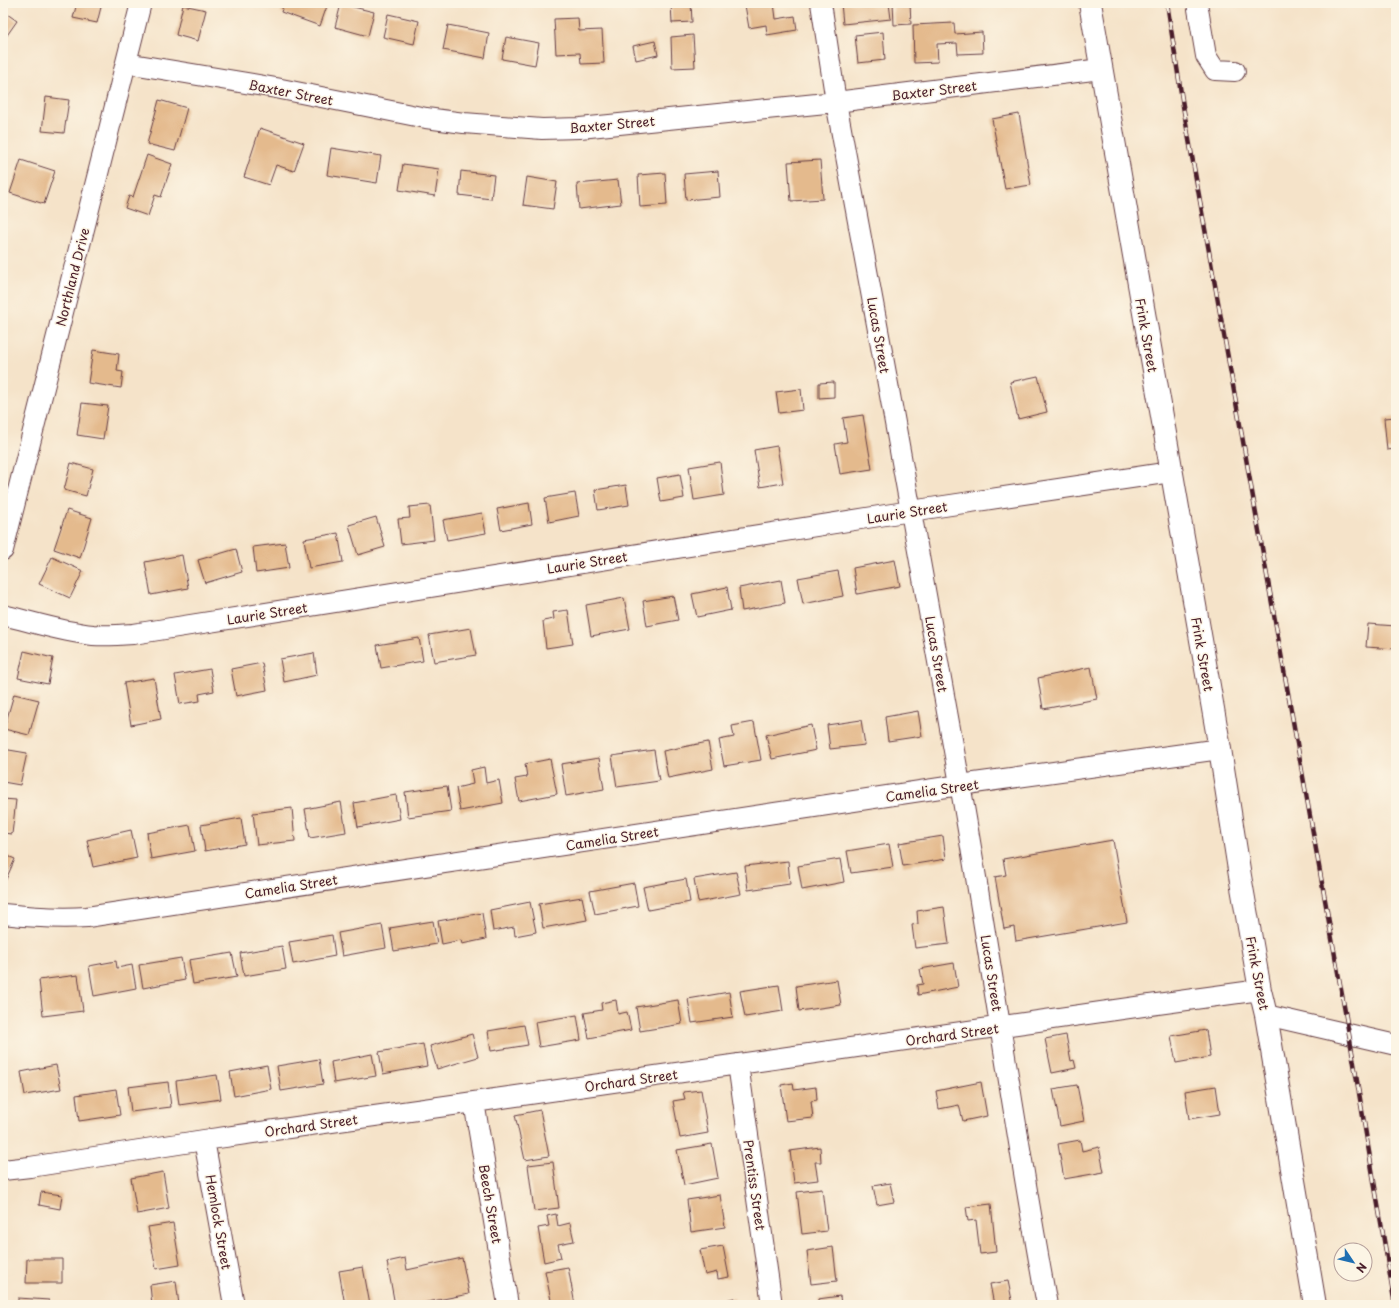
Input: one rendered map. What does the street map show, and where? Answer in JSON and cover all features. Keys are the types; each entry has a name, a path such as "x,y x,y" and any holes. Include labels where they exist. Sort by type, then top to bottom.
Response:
{"main road":[{"name":"Frink Street","path":"1090,3 1315,1305"}],"street":[{"name":"Northland Drive","path":"3,550 141,3"},
{"name":"Lucas Street","path":"821,3 836,102 960,785 1001,1027 1025,1184 1047,1305"},
{"path":"1197,3 1206,56 1214,70 1235,71"},
{"name":"Baxter Street","path":"126,63 276,88 426,118 464,123 542,129 580,128 836,102 1101,69"},
{"name":"Laurie Street","path":"3,614 76,633 115,636 133,634 911,511 1171,472"},
{"name":"Camelia Street","path":"3,914 36,918 87,917 960,785 1220,749"},
{"name":"Orchard Street","path":"3,1170 204,1140 1260,990"},
{"path":"1266,1015 1396,1045"},
{"name":"Prentiss Street","path":"738,1064 772,1305"},
{"name":"Beech Street","path":"474,1102 508,1305"},
{"name":"Hemlock Street","path":"204,1140 234,1305"}],"building":[{"path":"77,3 102,3 97,23 73,18"},
{"path":"284,3 320,3 327,6 320,26 281,12"},
{"path":"671,3 691,3 692,22 672,23"},
{"path":"774,3 776,19 795,16 797,30 767,35 766,25 749,28 745,5"},
{"path":"841,3 889,3 891,19 843,24"},
{"path":"893,3 910,3 911,24 894,25"},
{"path":"341,4 374,12 368,36 335,27"},
{"path":"183,5 206,10 198,41 176,35"},
{"path":"3,11 17,21 3,41"},
{"path":"388,14 419,21 414,44 383,37"},
{"path":"578,18 579,31 602,30 604,63 581,64 580,53 556,54 554,19"},
{"path":"954,23 955,34 982,32 983,53 958,54 957,43 937,44 938,62 914,63 913,25"},
{"path":"448,25 489,33 485,58 443,50"},
{"path":"883,32 885,60 858,63 855,35"},
{"path":"693,35 695,67 672,68 671,37"},
{"path":"506,37 539,43 535,65 502,59"},
{"path":"655,41 658,55 636,60 633,46"},
{"path":"46,97 69,100 64,133 42,131"},
{"path":"159,100 187,108 175,151 147,144"},
{"path":"1019,114 1031,185 1005,189 992,119"},
{"path":"260,128 304,143 294,171 276,165 269,185 244,177"},
{"path":"331,148 381,156 377,183 327,175"},
{"path":"147,155 172,164 161,197 155,195 148,216 125,208 129,196 133,197"},
{"path":"21,160 55,171 44,204 10,193"},
{"path":"820,160 823,199 791,201 788,162"},
{"path":"403,164 439,169 435,196 399,190"},
{"path":"461,171 494,175 491,199 459,195"},
{"path":"718,171 720,197 686,200 684,174"},
{"path":"665,173 667,205 640,207 638,175"},
{"path":"527,177 557,182 553,209 523,205"},
{"path":"618,180 621,204 579,209 577,184"},
{"path":"93,350 119,354 117,371 123,372 121,388 88,383"},
{"path":"1038,376 1047,412 1018,419 1010,382"},
{"path":"834,382 834,397 819,398 819,383"},
{"path":"801,389 803,410 779,413 776,392"},
{"path":"82,403 108,406 103,439 77,435"},
{"path":"863,415 872,469 840,474 835,444 847,442 843,418"},
{"path":"1396,417 1396,449 1387,450 1384,418"},
{"path":"777,446 783,483 760,487 754,450"},
{"path":"720,462 724,495 694,500 689,467"},
{"path":"71,463 93,469 86,496 64,490"},
{"path":"680,474 684,498 661,502 657,478"},
{"path":"626,485 629,505 598,510 595,490"},
{"path":"575,493 579,516 549,522 545,498"},
{"path":"529,503 532,524 501,530 497,509"},
{"path":"430,505 434,540 401,544 398,519 410,518 409,507"},
{"path":"67,510 92,518 80,558 54,549"},
{"path":"482,513 486,533 447,540 443,520"},
{"path":"376,517 385,547 358,555 349,525"},
{"path":"338,533 343,562 309,568 304,539"},
{"path":"285,543 289,568 256,573 253,547"},
{"path":"236,549 242,572 205,583 198,560"},
{"path":"182,555 188,588 151,595 145,562"},
{"path":"52,557 83,571 70,598 39,584"},
{"path":"895,560 900,586 857,594 853,568"},
{"path":"838,571 843,596 803,604 798,578"},
{"path":"781,580 785,603 742,611 739,588"},
{"path":"727,587 731,610 697,617 692,594"},
{"path":"673,596 678,620 647,626 643,601"},
{"path":"624,598 630,629 591,636 586,605"},
{"path":"568,610 573,644 546,648 543,621 554,619 553,612"},
{"path":"1368,624 1396,626 1396,649 1366,647"},
{"path":"471,628 476,655 434,662 429,635"},
{"path":"419,638 423,661 381,668 377,645"},
{"path":"24,651 53,658 48,684 18,678"},
{"path":"314,653 317,675 284,682 280,659"},
{"path":"262,663 267,690 236,696 231,669"},
{"path":"1091,667 1097,699 1043,709 1038,678"},
{"path":"210,669 214,691 199,694 200,701 180,704 175,675"},
{"path":"154,678 161,719 131,725 124,683"},
{"path":"14,694 39,700 29,735 4,729"},
{"path":"918,711 922,736 888,741 885,717"},
{"path":"861,720 865,745 830,749 827,725"},
{"path":"754,722 761,760 724,766 719,740 734,737 732,726"},
{"path":"811,725 816,750 772,759 766,735"},
{"path":"708,742 713,769 668,778 663,751"},
{"path":"3,749 27,753 20,785 3,782"},
{"path":"654,750 659,781 617,787 612,756"},
{"path":"599,758 604,789 566,796 561,764"},
{"path":"550,759 557,794 519,801 515,779 527,777 525,764"},
{"path":"484,767 486,783 499,780 503,803 460,811 456,788 473,784 471,770"},
{"path":"447,786 451,811 408,817 405,792"},
{"path":"396,795 400,819 358,827 354,803"},
{"path":"3,799 16,800 12,834 3,833"},
{"path":"341,802 346,832 310,838 305,809"},
{"path":"292,808 295,841 257,845 253,813"},
{"path":"241,818 245,844 205,851 201,825"},
{"path":"190,825 195,851 151,859 147,833"},
{"path":"131,830 137,858 93,867 87,840"},
{"path":"943,836 946,859 903,866 899,843"},
{"path":"1113,840 1127,922 1016,941 1014,927 1004,929 995,877 1006,875 1003,859"},
{"path":"889,844 893,867 851,873 847,851"},
{"path":"3,854 15,859 3,886"},
{"path":"840,859 844,882 802,890 798,866"},
{"path":"788,861 790,884 748,890 745,866"},
{"path":"736,872 741,894 698,902 694,879"},
{"path":"686,879 690,902 648,910 643,887"},
{"path":"634,883 638,906 595,914 590,891"},
{"path":"582,897 587,920 543,928 539,904"},
{"path":"530,902 536,932 515,936 514,927 493,931 490,910"},
{"path":"944,907 949,944 915,948 912,925 918,924 917,911"},
{"path":"482,913 486,939 462,944 461,940 442,944 438,921"},
{"path":"433,921 437,944 394,951 390,928"},
{"path":"382,925 386,948 342,956 338,933"},
{"path":"332,935 335,956 293,964 289,942"},
{"path":"282,946 286,969 244,976 240,953"},
{"path":"232,953 237,977 193,984 189,960"},
{"path":"181,958 185,980 143,988 139,965"},
{"path":"116,961 117,968 132,965 136,988 94,996 89,966"},
{"path":"954,963 958,987 918,995 917,985 923,984 920,969"},
{"path":"78,975 83,1011 43,1016 39,980"},
{"path":"837,980 841,1005 799,1011 796,986"},
{"path":"779,985 783,1011 745,1017 740,991"},
{"path":"729,992 733,1017 692,1023 688,999"},
{"path":"616,1000 618,1014 627,1012 631,1030 589,1038 584,1013 602,1010 601,1003"},
{"path":"678,1000 682,1024 640,1031 636,1007"},
{"path":"577,1015 581,1040 539,1047 535,1022"},
{"path":"524,1025 528,1045 491,1051 488,1031"},
{"path":"1206,1030 1210,1057 1176,1063 1171,1036"},
{"path":"472,1034 478,1057 437,1069 430,1046"},
{"path":"1066,1035 1071,1061 1074,1060 1076,1068 1052,1073 1045,1039"},
{"path":"423,1044 427,1066 383,1074 379,1052"},
{"path":"372,1054 376,1076 334,1083 331,1062"},
{"path":"319,1059 323,1084 281,1091 277,1066"},
{"path":"56,1065 61,1089 25,1095 21,1072"},
{"path":"267,1065 271,1089 234,1096 230,1072"},
{"path":"217,1075 221,1099 179,1105 176,1081"},
{"path":"168,1082 171,1107 131,1112 128,1087"},
{"path":"981,1082 987,1116 963,1121 959,1105 939,1109 936,1091"},
{"path":"793,1083 794,1090 816,1087 817,1100 811,1101 813,1118 786,1121 781,1085"},
{"path":"1077,1085 1084,1121 1060,1126 1053,1089"},
{"path":"1216,1086 1220,1114 1189,1119 1185,1091"},
{"path":"116,1089 120,1115 79,1121 76,1095"},
{"path":"701,1090 708,1133 680,1138 673,1101 685,1099 683,1092"},
{"path":"540,1110 549,1156 525,1160 515,1115"},
{"path":"1080,1140 1082,1151 1099,1147 1104,1172 1064,1179 1058,1144"},
{"path":"712,1144 718,1178 684,1185 677,1150"},
{"path":"820,1147 821,1162 815,1162 818,1180 794,1183 790,1151"},
{"path":"553,1162 559,1208 534,1211 528,1165"},
{"path":"163,1172 169,1208 137,1214 131,1178"},
{"path":"890,1183 894,1202 877,1205 873,1186"},
{"path":"822,1189 827,1231 802,1234 797,1192"},
{"path":"41,1192 62,1195 60,1209 39,1205"},
{"path":"720,1195 725,1227 691,1232 687,1200"},
{"path":"991,1204 996,1252 980,1254 976,1220 968,1221 966,1207"},
{"path":"556,1214 558,1226 570,1223 574,1241 558,1244 561,1258 544,1262 538,1228 549,1226 547,1216"},
{"path":"173,1223 180,1265 156,1269 148,1227"},
{"path":"723,1246 729,1277 718,1279 717,1272 705,1275 700,1250"},
{"path":"833,1247 837,1281 811,1284 807,1251"},
{"path":"405,1258 407,1270 462,1258 469,1294 412,1305 395,1305 387,1262"},
{"path":"27,1259 62,1259 62,1283 26,1283"},
{"path":"363,1267 370,1305 345,1305 339,1271"},
{"path":"568,1267 575,1305 552,1305 545,1271"},
{"path":"176,1281 179,1305 152,1305 150,1285"},
{"path":"1008,1281 1013,1305 994,1305 990,1284"},
{"path":"840,1296 841,1305 818,1305 818,1299"},
{"path":"18,1298 49,1300 49,1305 18,1305"},
{"path":"734,1298 735,1305 708,1305 708,1304"}],"railway":[{"path":"1167,3 1183,106 1349,1034 1395,1305"}]}
